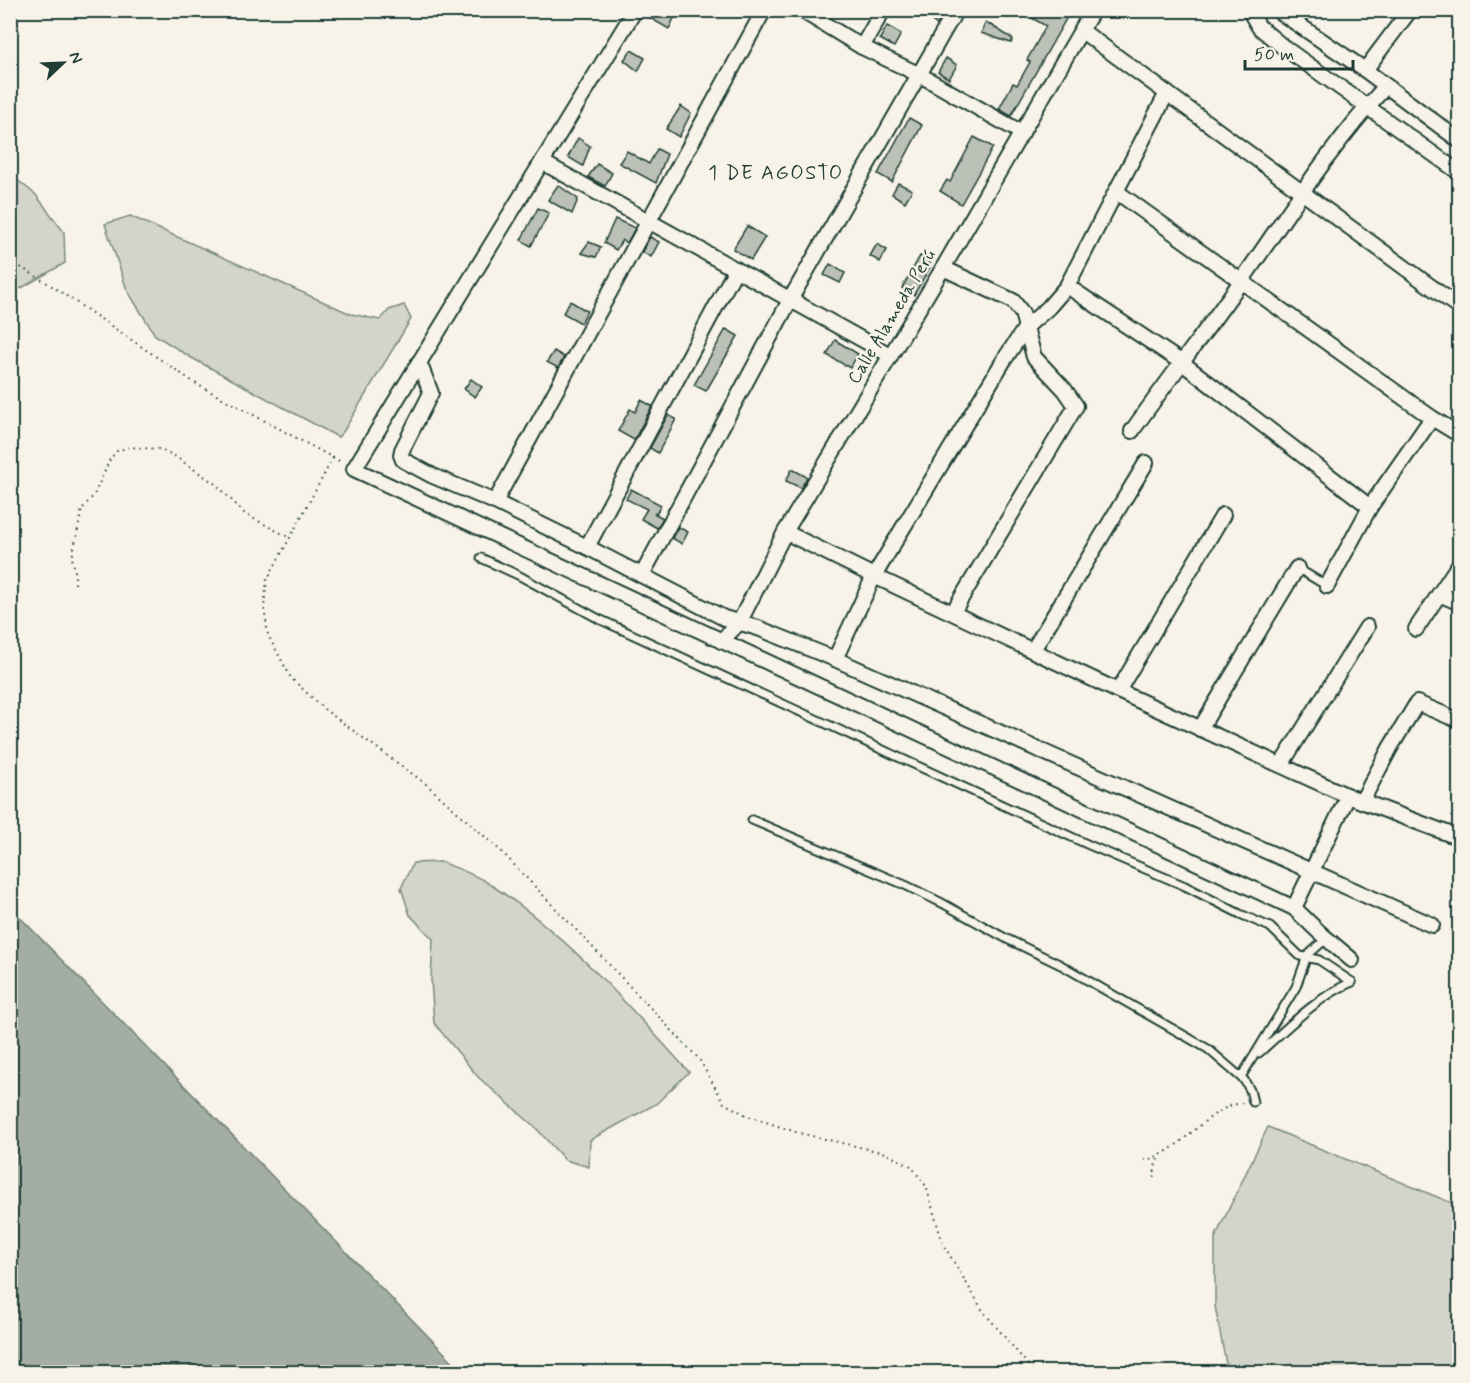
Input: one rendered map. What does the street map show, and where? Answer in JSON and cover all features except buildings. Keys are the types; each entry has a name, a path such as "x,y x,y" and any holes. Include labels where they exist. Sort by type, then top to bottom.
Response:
{"street":[{"path":"635,10 354,469 1294,908 1352,960"},
{"path":"495,502 764,10"},
{"path":"801,10 862,47 920,75 1022,133"},
{"path":"862,47 883,10"},
{"path":"642,575 790,300 956,10"},
{"name":"Calle Alameda Perú","path":"721,641 739,623 785,532 943,268 1093,10"},
{"path":"1249,10 1259,27 1282,46 1460,173"},
{"path":"1277,10 1365,70 1460,141"},
{"path":"1365,70 1410,10"},
{"path":"1082,31 1460,308"},
{"path":"1132,431 1240,282 1302,191 1365,107 1386,86"},
{"path":"836,659 874,576 1004,360 1026,327 1048,308 1067,286 1167,93"},
{"path":"542,162 890,355"},
{"path":"1117,192 1240,282 1432,418 1460,435"},
{"path":"943,268 1013,301 1022,313 1034,357 1065,390 1076,406 953,612"},
{"path":"587,547 736,269"},
{"path":"1067,286 1181,362 1370,507"},
{"path":"419,362 431,393 402,450 403,460 587,547 724,618 758,628 836,659 1432,925"},
{"path":"1327,586 1370,507 1432,418"},
{"path":"1033,650 1146,463"},
{"path":"1118,691 1223,515"},
{"path":"785,532 1200,729 1348,796 1460,838"},
{"path":"1416,629 1460,563"},
{"path":"1200,729 1297,567"},
{"path":"1439,594 1460,603"},
{"path":"1281,765 1367,627"},
{"path":"1362,801 1417,703 1460,721"},
{"path":"1294,908 1348,796"}],"lane":[{"path":"481,558 518,575 599,619 1089,845 1185,886 1270,927 1300,956 1319,960 1352,982 1331,993 1251,1060"},
{"path":"1297,567 1327,586"},
{"path":"752,820 905,885 1061,965 1208,1049 1241,1077 1250,1090 1253,1102"},
{"path":"1241,1077 1296,987 1307,956 1326,939"}],"path":[{"path":"10,261 49,284 198,385 354,469"},
{"path":"75,585 72,558 82,509 94,495 110,459 117,451 129,447 158,448 173,455 217,485 245,514 290,538"},
{"path":"333,458 267,580 264,607 268,635 291,678 324,709 426,784 501,851 699,1059 724,1103 748,1116 800,1133 885,1153 911,1166 926,1186 949,1254 984,1311 1034,1372"},
{"path":"1144,1160 1159,1156 1230,1106 1253,1102"},
{"path":"1154,1178 1159,1156"}],"shaded area":[{"path":"10,174 36,195 64,232 65,263 11,294"},
{"path":"130,216 351,314 380,320 389,310 404,305 411,319 338,437 190,357 155,335 127,290 105,224"},
{"path":"441,862 488,883 516,902 569,946 689,1072 656,1104 590,1140 589,1167 565,1160 535,1127 478,1077 434,1023 431,980 433,939 410,915 401,888 413,863"},
{"path":"11,908 463,1372 11,1372"},
{"path":"1268,1127 1459,1206 1459,1372 1241,1372 1226,1364 1215,1306 1215,1238"}],"district":[{"name":"1 DE AGOSTO","path":"776,173"}]}
